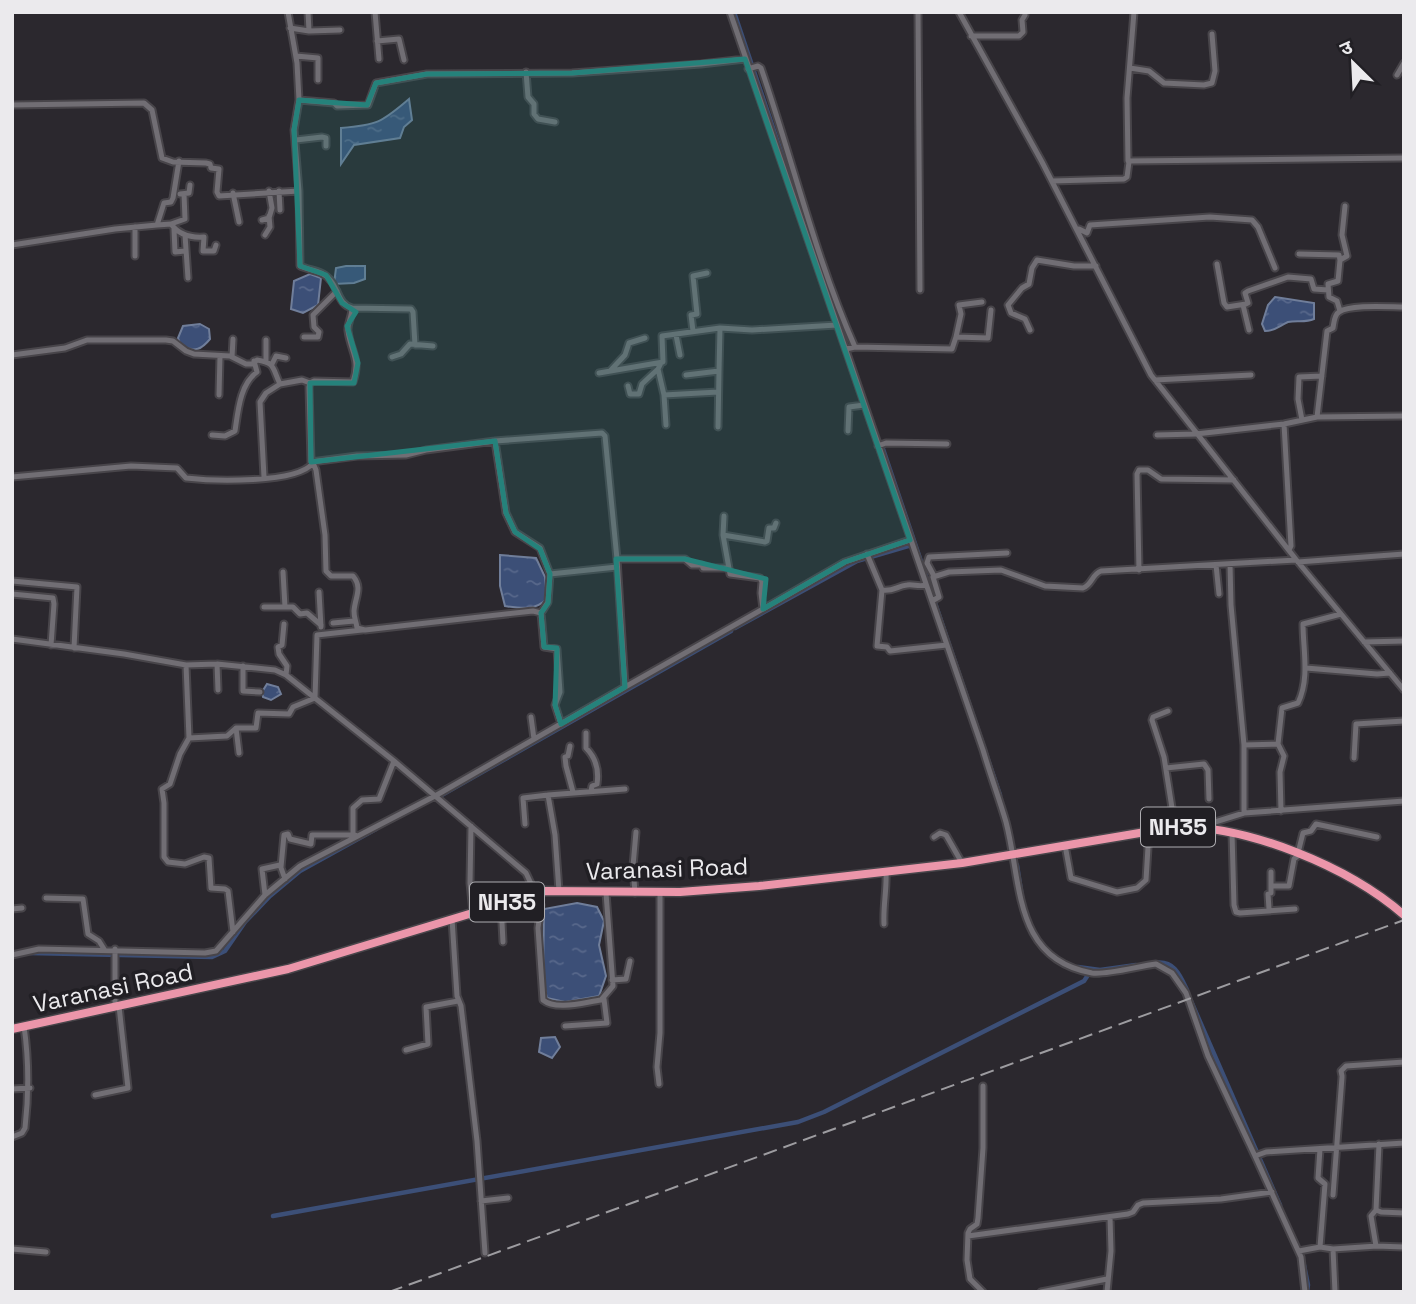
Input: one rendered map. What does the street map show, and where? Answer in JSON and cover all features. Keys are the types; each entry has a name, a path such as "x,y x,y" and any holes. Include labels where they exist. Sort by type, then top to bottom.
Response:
{"highway":[{"name":"Varanasi Road","path":"12,1029 288,969 534,894 559,891 660,893 759,886 962,863 1175,827 1207,828 1232,833 1299,853 1371,890 1404,915"}],"street":[{"path":"288,12 296,56 299,100 294,130 299,191 300,266 326,275 345,306 411,309 414,312 415,345"},
{"path":"308,12 309,31"},
{"path":"375,12 379,59"},
{"path":"730,12 745,59 753,68 864,405 881,444 911,543 934,600 1015,854 1023,911 1032,932 1051,956 1069,967 1091,972 1156,964 1175,976 1186,993 1208,1056 1259,1154 1272,1192 1300,1250 1305,1292"},
{"path":"918,12 920,290"},
{"path":"959,12 1052,181 1154,380 1297,561 1404,690"},
{"path":"1052,181 1128,177 1126,141 1134,12"},
{"path":"971,36 1019,36 1023,32 1025,15"},
{"path":"290,28 309,31 340,30"},
{"path":"1130,68 1151,72 1164,83 1212,83 1215,71 1212,34"},
{"path":"377,41 399,39 404,60"},
{"path":"296,56 317,58 318,80"},
{"path":"299,100 334,103 337,106 368,105 376,83 427,74 572,73 745,59"},
{"path":"1397,75 1404,63"},
{"path":"753,68 761,68 837,307 855,347"},
{"path":"526,72 528,97 534,104 534,114 538,119 555,122"},
{"path":"12,104 144,103 152,110 162,158 173,162 206,163 210,164 211,168 219,169 217,194 221,196 233,193 299,191"},
{"path":"296,140 322,137 326,138 327,146"},
{"path":"1129,162 1404,158"},
{"path":"157,225 164,203 171,202 174,195 179,161"},
{"path":"174,195 189,193 190,185"},
{"path":"265,234 270,227 269,216 272,208 269,191"},
{"path":"279,191 280,210"},
{"path":"233,193 239,222"},
{"path":"12,246 135,227 172,226 185,219 184,194"},
{"path":"1340,260 1347,256 1347,245 1342,235 1345,206"},
{"path":"262,220 269,216"},
{"path":"1076,227 1087,233 1090,225 1210,217 1252,220 1258,227 1275,268"},
{"path":"172,226 192,239 204,237 203,251 215,251 216,245"},
{"path":"172,226 175,252 186,251"},
{"path":"135,227 135,256"},
{"path":"185,235 188,278"},
{"path":"1299,254 1339,255 1338,281 1328,284 1328,290 1329,297 1337,301 1340,311"},
{"path":"1030,330 1026,319 1011,313 1007,305 1029,284 1032,268 1037,260 1074,266 1096,265"},
{"path":"1217,264 1227,307 1248,303"},
{"path":"693,331 691,315 697,314 693,276 707,273"},
{"path":"1248,303 1245,293 1248,291 1288,277 1311,279 1314,289 1328,290"},
{"path":"304,337 318,337 313,315 337,291"},
{"path":"846,349 950,349 956,337 961,314 958,305 982,302"},
{"path":"1248,303 1243,306 1249,330"},
{"path":"1317,417 1327,331 1333,328 1336,315 1340,311 1366,307 1404,307"},
{"path":"264,477 260,402 266,393 280,384 302,380 310,383 354,382 358,363 350,345 347,326 352,319 352,308"},
{"path":"956,337 988,338 991,310"},
{"path":"628,386 630,394 639,394 642,384 664,361 662,336 720,328 752,330 837,325"},
{"path":"718,427 720,328"},
{"path":"676,335 680,355"},
{"path":"610,371 625,355 629,343 645,338"},
{"path":"232,357 233,339"},
{"path":"12,355 65,348 88,340 166,340 173,341 194,354 232,357 243,364 253,364 254,361 269,362 275,356 286,358"},
{"path":"266,340 269,362 280,384"},
{"path":"392,357 401,354 407,345 433,346"},
{"path":"219,395 220,356"},
{"path":"212,435 226,436 234,431 242,394 249,377 257,372 254,361"},
{"path":"599,373 659,366"},
{"path":"659,366 666,425"},
{"path":"687,375 719,371"},
{"path":"1154,380 1251,375"},
{"path":"1302,420 1298,399 1299,377 1322,376"},
{"path":"310,383 309,440 316,470 326,571 331,576 347,575 356,580 359,592 354,606 354,621 357,628 362,630"},
{"path":"664,394 718,393"},
{"path":"848,431 849,407 864,405"},
{"path":"1157,435 1196,434 1284,424 1317,417 1404,416"},
{"path":"1284,424 1291,545 1289,550"},
{"path":"12,477 131,466 177,468 184,478 189,479 243,481 301,471 327,458 406,455 495,441 600,432 603,434 617,563 625,687"},
{"path":"495,441 506,513 515,532 540,548 550,574 548,603 541,614 544,647 555,648 557,651 560,692 555,705 561,724"},
{"path":"881,444 947,444"},
{"path":"1139,570 1139,470 1148,470 1161,480 1234,480"},
{"path":"724,516 727,568 732,575 760,578 763,609"},
{"path":"723,535 765,542 769,528 774,528 776,523"},
{"path":"12,955 39,949 104,949 115,953 211,952 220,947 265,895 300,866 356,835 437,797 845,562 867,558 911,543"},
{"path":"934,600 934,576 927,563 929,557 1007,553"},
{"path":"934,576 950,572 1001,570 1045,586 1083,588 1101,571 1404,554"},
{"path":"867,558 882,590 877,646 890,650 947,645"},
{"path":"550,574 617,563 685,559 692,565 702,565 703,568 727,568"},
{"path":"1230,564 1231,605 1244,745 1244,813"},
{"path":"1216,565 1219,594"},
{"path":"283,572 285,607"},
{"path":"12,581 77,587 74,648"},
{"path":"882,590 892,592 908,585 917,588 926,585"},
{"path":"319,592 322,633"},
{"path":"12,594 53,598 51,645"},
{"path":"264,607 293,607 300,614 307,613 321,625"},
{"path":"315,698 315,641 317,635 322,633 533,611 541,614"},
{"path":"1281,811 1280,772 1284,756 1278,744 1282,708 1300,700 1306,668 1303,624 1341,614"},
{"path":"333,623 354,621"},
{"path":"284,624 279,654 286,664 286,675"},
{"path":"12,639 124,654 186,666 243,666 275,670 286,675 394,761 526,873 541,905 538,928 544,1002 559,1005 604,999"},
{"path":"1364,642 1404,641"},
{"path":"216,664 218,690"},
{"path":"186,666 189,738 180,754 170,784 162,789 164,860 183,864 209,858 211,888 228,891 233,932"},
{"path":"243,666 243,691 260,692"},
{"path":"1306,668 1390,673"},
{"path":"189,738 228,736 236,728 256,728 258,713 289,714 293,707 315,698"},
{"path":"1168,711 1153,717 1152,720 1166,768 1175,827"},
{"path":"531,716 534,739"},
{"path":"1353,758 1356,724 1404,721"},
{"path":"236,728 239,753"},
{"path":"586,733 586,748 594,758 598,773 597,784 592,786 591,791"},
{"path":"1244,745 1278,744"},
{"path":"570,746 568,756 565,757 573,792"},
{"path":"356,835 353,808 362,800 379,799 394,761"},
{"path":"1166,768 1204,764 1208,770 1209,799"},
{"path":"525,824 523,798 625,789"},
{"path":"548,795 555,835 559,891"},
{"path":"1207,828 1215,822 1244,813 1404,801"},
{"path":"1271,886 1289,886 1303,833 1311,831 1316,824 1377,837"},
{"path":"471,826 470,883 473,913"},
{"path":"1065,845 1070,875 1074,880 1117,892 1137,888 1146,880 1149,831"},
{"path":"635,893 636,832"},
{"path":"934,837 940,833 946,835 962,863"},
{"path":"1232,833 1235,909 1240,913 1294,909"},
{"path":"285,879 281,867 284,835 288,834 290,839 311,844 312,835 356,835"},
{"path":"265,895 262,869 281,867"},
{"path":"884,924 883,901 888,894 886,871"},
{"path":"1269,909 1271,872"},
{"path":"565,1026 607,1023 604,999 613,986 606,893"},
{"path":"659,1084 660,893"},
{"path":"46,898 83,899 88,934 99,940 104,949"},
{"path":"501,904 503,942"},
{"path":"12,909 22,908"},
{"path":"452,919 458,1001 461,1006 480,1178 485,1252"},
{"path":"95,1095 128,1088 117,1006 115,953"},
{"path":"612,981 626,979 630,961"},
{"path":"406,1050 428,1044 426,1007 458,1001"},
{"path":"12,1137 22,1133 25,1128 30,1088 24,1026"},
{"path":"1333,1195 1341,1071 1346,1066 1404,1062"},
{"path":"983,1086 983,1148 978,1222 969,1230 968,1236 969,1277 983,1292"},
{"path":"12,1089 30,1088"},
{"path":"1259,1154 1404,1143"},
{"path":"1377,1246 1371,1216 1376,1210 1378,1144"},
{"path":"1320,1149 1318,1178 1325,1184 1320,1247"},
{"path":"968,1236 1131,1214 1143,1203 1220,1199 1272,1192"},
{"path":"481,1201 508,1198"},
{"path":"1376,1210 1404,1213"},
{"path":"1107,1292 1111,1251 1110,1217"},
{"path":"1300,1250 1320,1247 1404,1247"},
{"path":"12,1249 46,1252"},
{"path":"1334,1249 1335,1292"},
{"path":"1041,1292 1107,1279"}],"highlighted area":[{"path":"745,59 910,540 845,562 763,609 766,579 685,559 616,559 625,687 561,724 555,705 557,648 544,647 541,613 548,603 550,574 540,549 515,532 506,513 495,441 311,462 310,383 354,383 358,363 347,326 356,312 342,303 326,275 300,266 294,130 299,100 367,105 376,83 427,74 572,73"}],"water":[{"path":"409,99 412,120 404,127 400,138 354,145 341,164 341,128 363,126 378,121"},
{"path":"365,266 365,279 354,283 334,284 336,268"},
{"path":"310,274 321,278 318,305 303,313 291,309 294,281"},
{"path":"1275,297 1314,303 1314,319 1288,322 1265,331 1262,324 1268,305"},
{"path":"200,324 209,329 210,339 198,349 182,348 178,338 183,326"},
{"path":"500,555 536,558 545,577 547,599 532,607 505,606 500,586"},
{"path":"267,684 278,687 281,694 271,700 263,697 262,692"},
{"path":"577,903 597,907 604,921 599,945 606,976 599,996 565,1002 547,998 543,982 544,909"},
{"path":"555,1037 560,1047 552,1058 539,1052 541,1038"}],"waterway":[{"path":"734,12 826,285"},
{"path":"883,449 1000,795"},
{"path":"735,628 857,561 915,544"},
{"path":"440,796 731,631"},
{"path":"30,953 212,957 225,951 245,922 300,871 376,829"},
{"path":"1017,865 1022,897"},
{"path":"1155,963 1172,966 1187,990"},
{"path":"1078,967 1100,970 1136,965"},
{"path":"273,1216 798,1122 824,1112 1084,981 1092,969"},
{"path":"1191,1001 1280,1205"},
{"path":"1304,1265 1307,1292"}],"railway":[{"path":"389,1292 1404,920"}]}
